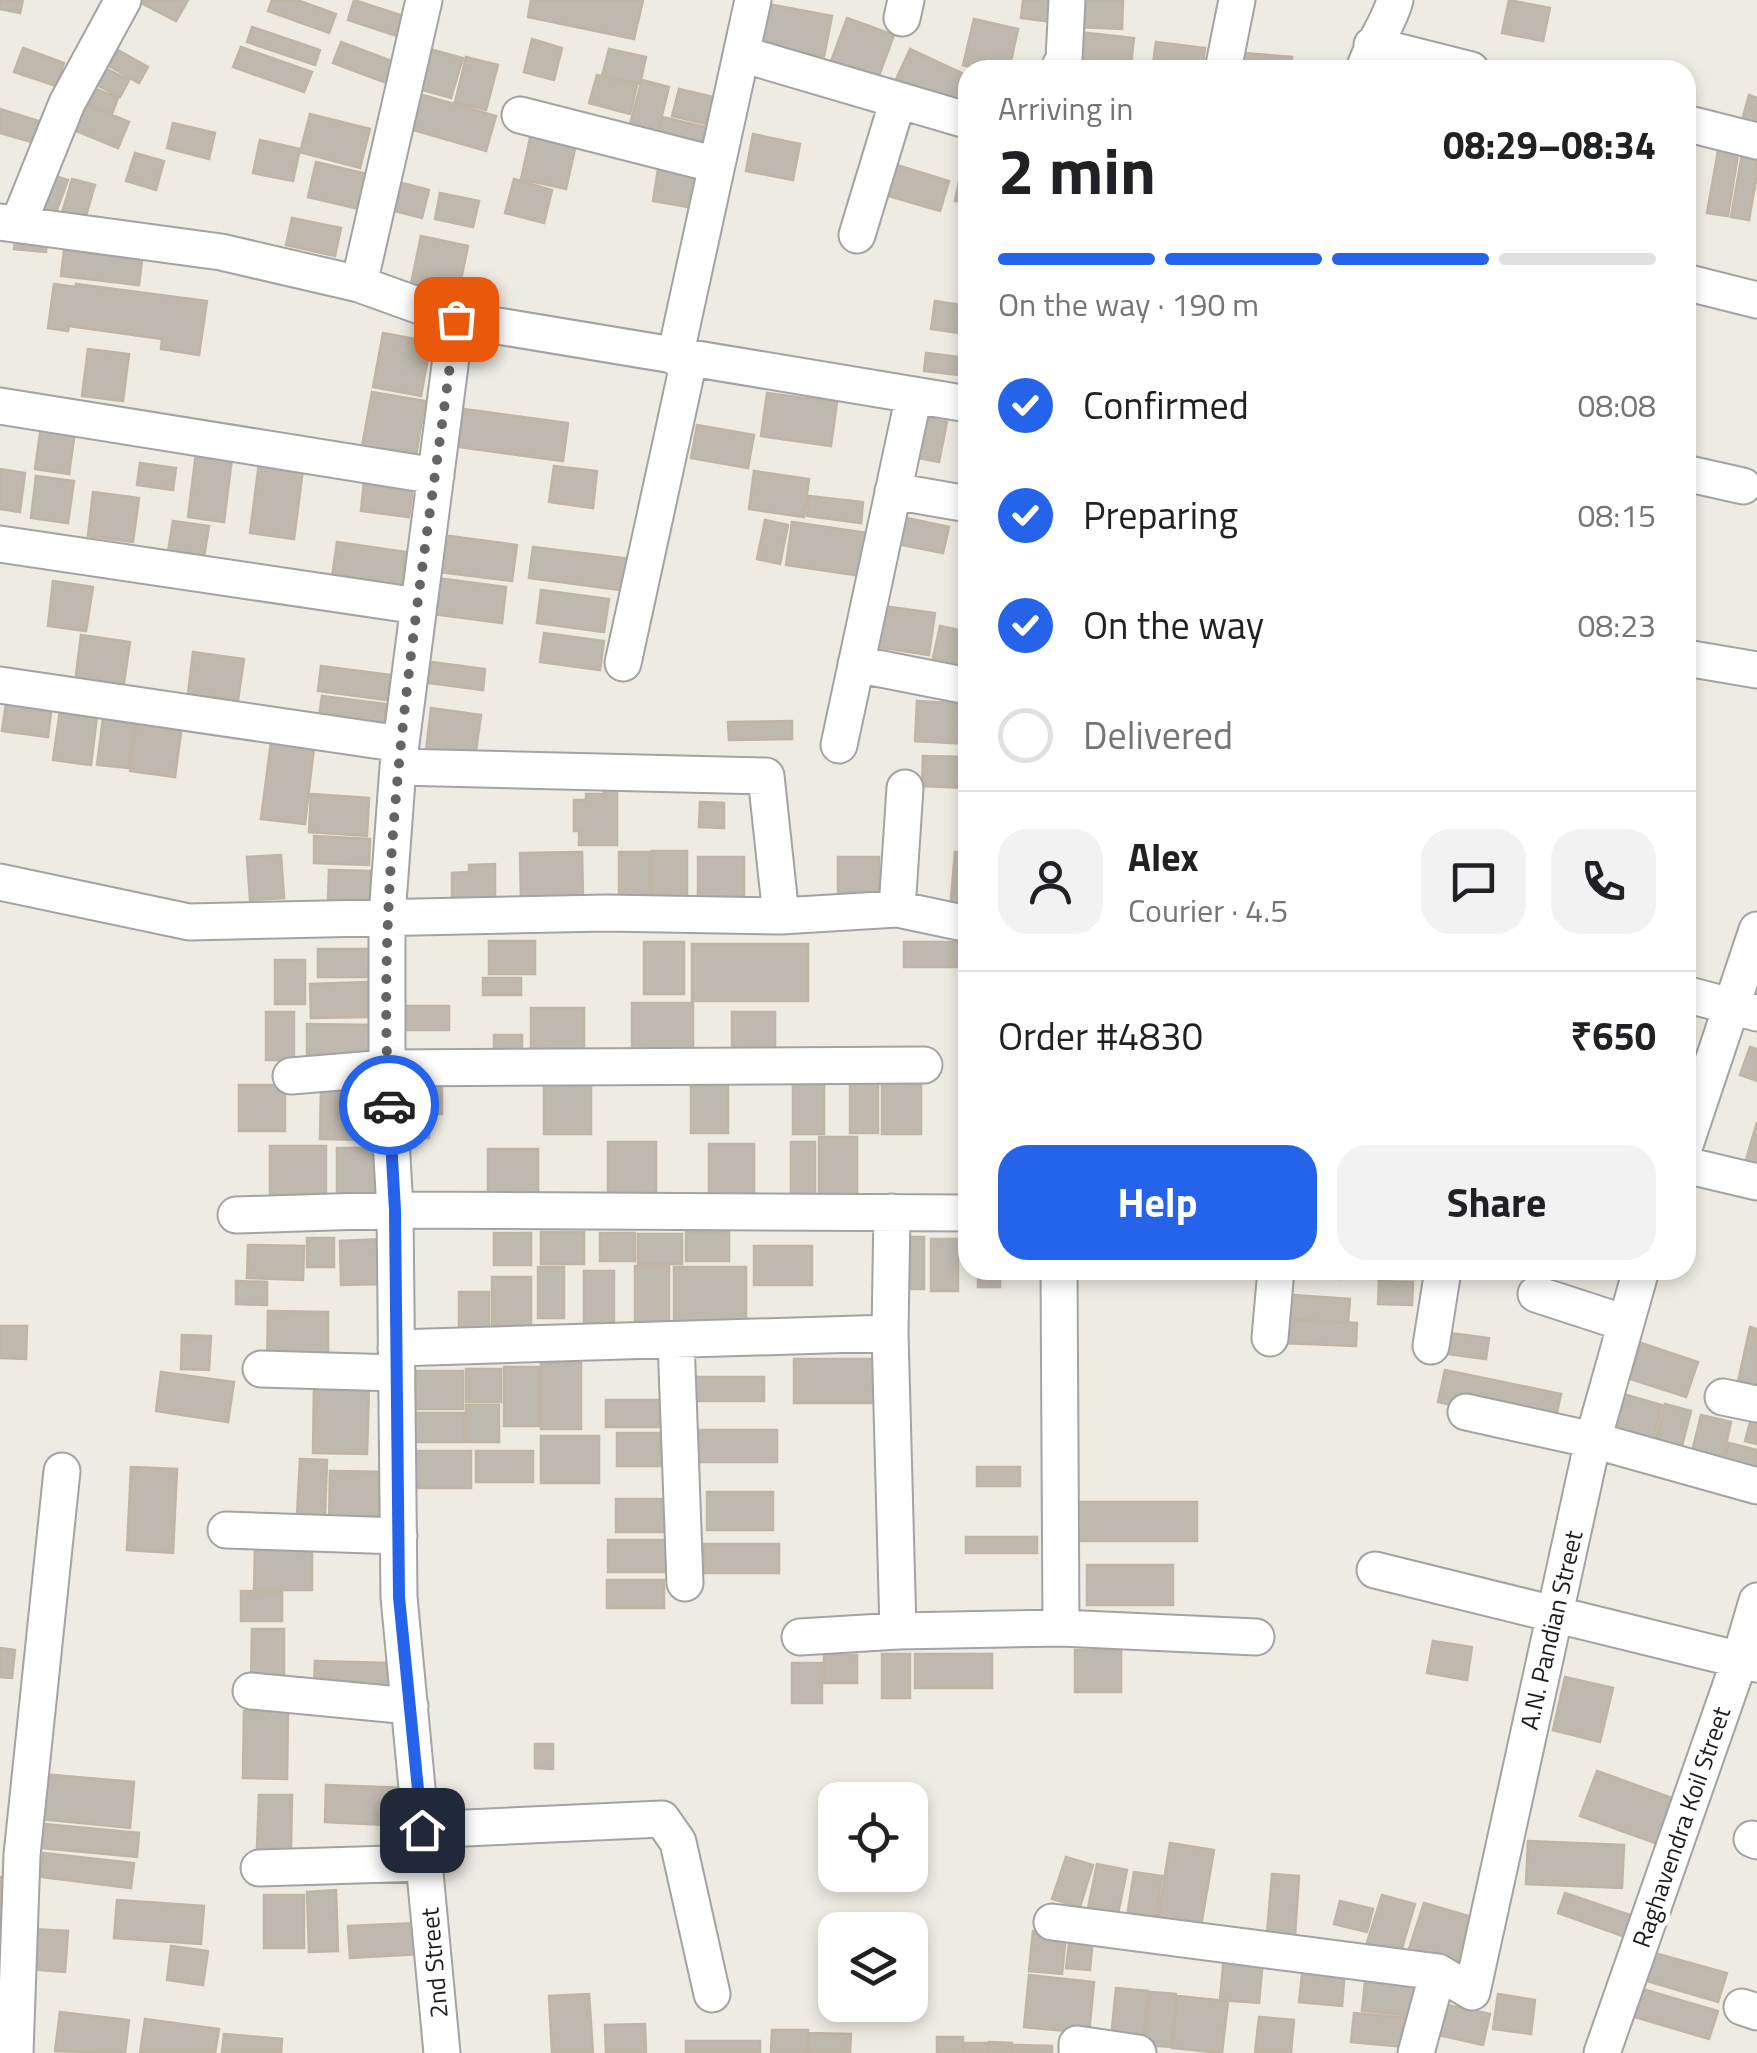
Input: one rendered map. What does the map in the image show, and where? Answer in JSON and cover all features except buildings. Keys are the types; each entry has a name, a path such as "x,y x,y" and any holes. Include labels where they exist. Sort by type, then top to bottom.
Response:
{"street":[{"path":"123,0 10,222 220,252 359,284 456,319 958,402"},
{"path":"359,284 424,0"},
{"path":"623,663 717,164 753,0"},
{"path":"1063,60 1067,0"},
{"path":"1224,60 1237,0"},
{"path":"1368,58 1392,14 1395,0"},
{"path":"742,54 958,118"},
{"path":"858,235 898,100"},
{"path":"520,115 717,164"},
{"path":"1696,126 1757,141"},
{"path":"1696,285 1757,300"},
{"name":"2nd Street","path":"442,2053 399,1597 387,916 400,755 456,319"},
{"path":"839,745 914,394"},
{"path":"0,406 436,476"},
{"path":"1696,475 1743,486"},
{"path":"893,491 958,502"},
{"path":"0,544 418,606"},
{"path":"1696,660 1757,670"},
{"path":"856,664 958,684"},
{"path":"0,684 400,755 766,776 781,916"},
{"path":"896,909 905,788"},
{"path":"0,882 189,922 606,912 781,916 896,909 958,922"},
{"path":"1696,1119 1743,1009 1757,930"},
{"path":"1696,997 1743,1009"},
{"path":"290,1076 387,1068 924,1065"},
{"path":"1696,1168 1757,1182"},
{"path":"236,1215 395,1210 958,1213"},
{"path":"892,1212 890,1333 898,1631"},
{"path":"1059,1280 1061,1628"},
{"path":"1270,1338 1275,1280"},
{"path":"1431,1346 1441,1280"},
{"name":"A.N. Pandian Street","path":"1438,1972 1472,1992 1593,1440 1638,1280"},
{"path":"1536,1294 1624,1323"},
{"path":"260,1369 676,1340 890,1333"},
{"path":"676,1340 685,1583"},
{"path":"1466,1412 1593,1440 1757,1486"},
{"path":"15,2053 11,1853 62,1470"},
{"path":"226,1530 398,1536"},
{"path":"1375,1570 1748,1661"},
{"name":"Raghavendra Koil Street","path":"1602,2053 1748,1661 1757,1600"},
{"path":"800,1637 1061,1628 1256,1637"},
{"path":"251,1691 410,1706"},
{"path":"258,1868 662,1819 678,1842 712,1994"},
{"path":"1052,1922 1438,1972 1416,2053"},
{"path":"1076,2053 1077,2044 1138,2053"}],"way so far":[{"path":"389,1105 387,916 398,767 456,319"}],"route":[{"path":"389,1105 395,1210 399,1597 422,1830"}]}
